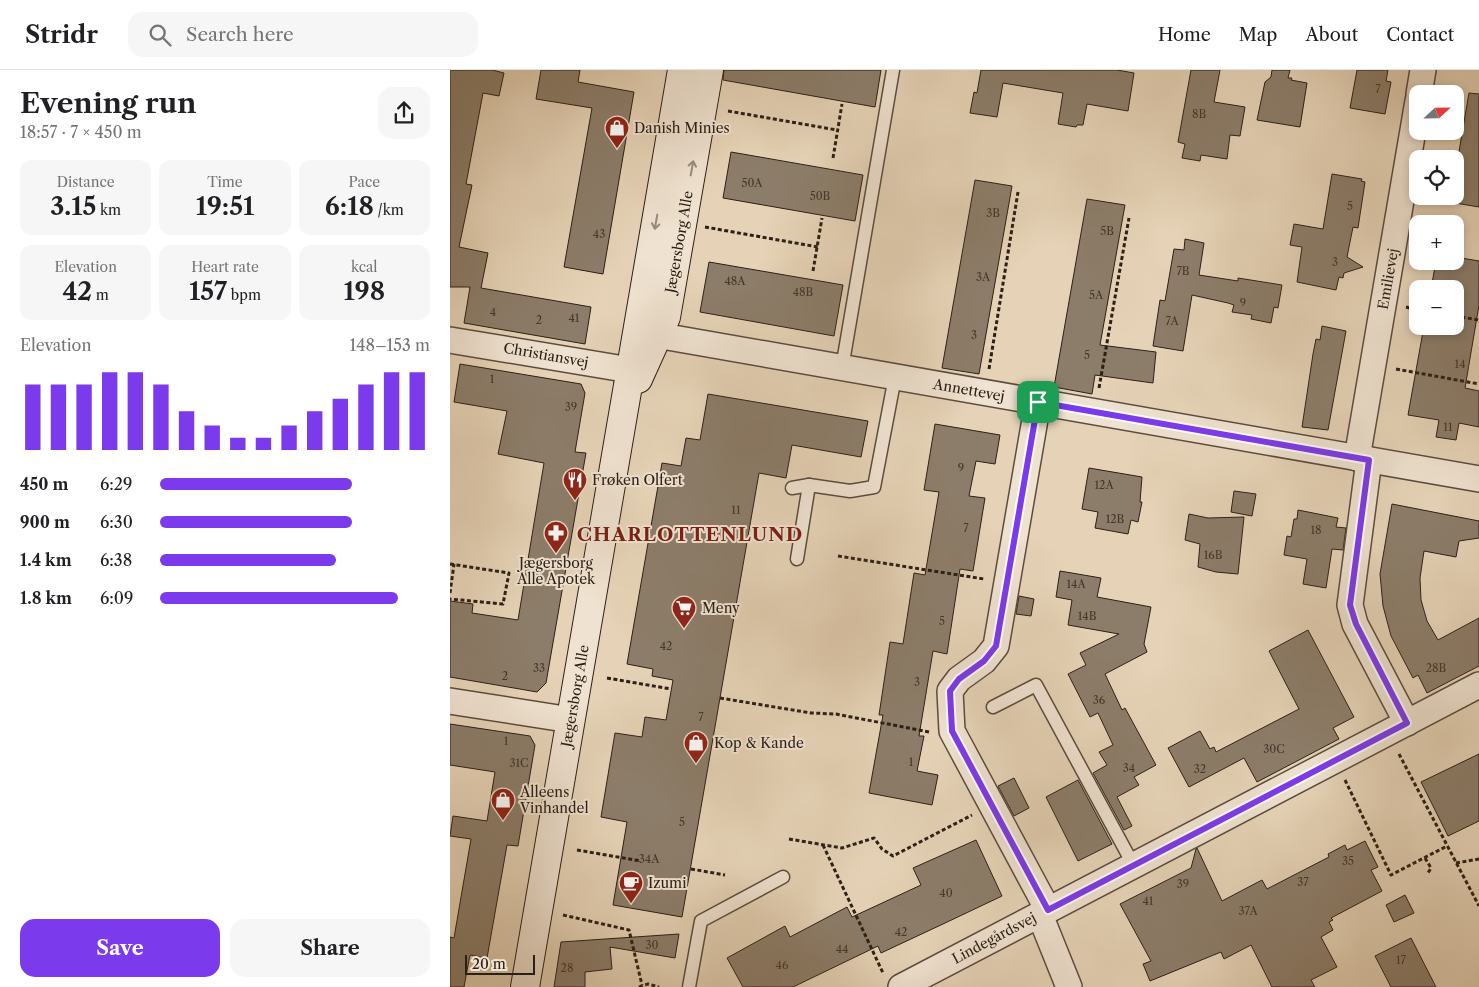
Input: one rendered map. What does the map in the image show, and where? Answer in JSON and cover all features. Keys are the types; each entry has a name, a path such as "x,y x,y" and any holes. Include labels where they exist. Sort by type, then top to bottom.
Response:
{"street":[{"name":"Jægersborg Alle","path":"525,987 626,406 648,334 682,70"},
{"name":"Jægersborg Alle","path":"648,334 666,316 709,70"},
{"path":"1420,85 1423,70"},
{"name":"Emilievej","path":"1363,459 1373,365 1411,140"},
{"name":"Annettevej","path":"648,334 1479,479"},
{"name":"Christiansvej","path":"450,340 636,371"},
{"path":"1038,402 996,646 984,661 959,679 950,691 952,731 992,805 1044,912 1069,987"},
{"path":"1363,459 1350,605 1397,728"},
{"name":"Lindegårdsvej","path":"893,982 1044,912 1479,685"},
{"path":"450,700 571,720"}],"lane":[{"path":"842,368 893,70"},
{"path":"792,488 809,484 850,491 874,487 896,377"},
{"path":"797,559 809,484"},
{"path":"993,707 1036,685 1134,866"},
{"path":"690,987 701,921 783,877"}],"path":[{"path":"833,158 842,104"},
{"path":"703,107 838,130"},
{"path":"985,393 1018,192"},
{"path":"813,271 822,218"},
{"path":"1095,412 1129,218"},
{"path":"683,223 818,247"},
{"path":"1464,318 1479,320"},
{"path":"1373,365 1479,384"},
{"path":"838,556 1007,583"},
{"path":"450,592 452,564 509,572 502,604 450,599"},
{"path":"607,678 671,689"},
{"path":"720,698 811,713 836,714 925,732 952,731"},
{"path":"1397,728 1447,846 1479,906"},
{"path":"1336,760 1391,875 1447,846"},
{"path":"789,839 842,848 874,838 882,849 893,856 992,805"},
{"path":"823,844 893,982"},
{"path":"577,850 641,861"},
{"path":"1426,858 1431,868 1428,872"},
{"path":"1456,863 1479,859"},
{"path":"691,869 725,876"},
{"path":"538,910 629,930 640,986 648,984 660,987"}],"building":[{"path":"450,70 492,70 504,73 499,96 483,93 466,184 472,185 459,247 488,253 481,288 591,307 585,344 464,323 470,287 450,287"},
{"path":"541,70 580,70 578,82 634,92 603,274 564,267 592,108 536,99"},
{"path":"724,70 881,70 875,107 723,80"},
{"path":"981,70 1117,70 1134,73 1128,111 1087,104 1083,125 1077,125 1076,127 1058,124 1063,93 1003,83 997,117 970,113 974,92 977,93"},
{"path":"1191,70 1220,70 1214,102 1245,107 1240,136 1230,135 1227,159 1201,155 1200,161 1182,158 1185,144 1178,142"},
{"path":"1272,70 1290,70 1288,78 1307,83 1300,127 1257,120 1265,82 1271,77"},
{"path":"1357,70 1388,70 1386,81 1391,82 1385,114 1350,108"},
{"path":"1469,93 1479,94 1479,207 1464,204 1464,150 1459,150 1461,140 1464,140 1464,122"},
{"path":"731,152 863,175 855,221 723,198"},
{"path":"1332,174 1362,179 1361,181 1365,182 1358,228 1353,227 1347,257 1363,267 1344,273 1343,278 1339,277 1336,290 1297,282 1302,247 1290,245 1294,224 1323,229"},
{"path":"975,180 1012,186 979,374 942,368"},
{"path":"1087,199 1125,205 1100,345 1156,352 1153,383 1095,375 1092,394 1054,387"},
{"path":"1185,239 1204,243 1199,275 1238,281 1238,278 1282,285 1278,308 1274,307 1271,323 1251,319 1252,315 1232,312 1234,305 1192,295 1183,351 1153,346 1160,300 1165,301 1174,249 1184,250"},
{"path":"1464,258 1479,261 1479,305 1465,388 1479,391 1479,427 1459,423 1456,440 1436,437 1439,420 1408,415 1422,335 1464,335 1464,280 1433,280 1434,270 1464,270"},
{"path":"709,262 843,285 834,336 700,312"},
{"path":"1322,326 1346,331 1328,430 1302,427 1313,354 1316,339 1320,340"},
{"path":"460,364 581,384 585,393 575,452 586,453 546,683 537,692 450,677 450,601 473,604 472,613 518,620 544,463 498,454 507,411 454,402"},
{"path":"708,394 868,421 861,457 792,445 786,478 759,473 682,917 613,905 627,822 601,817 615,733 642,737 645,717 666,720 673,680 652,676 653,669 627,664 662,463 681,466 686,438 700,440"},
{"path":"935,424 1000,435 995,464 976,461 969,496 985,498 973,571 960,569 947,654 933,651 919,736 924,736 917,771 938,775 932,805 869,793 883,715 879,715 890,642 903,644 914,573 925,575 939,492 924,490"},
{"path":"1089,468 1142,477 1140,502 1142,502 1138,522 1131,520 1128,534 1095,528 1098,512 1082,509"},
{"path":"1234,491 1256,494 1252,516 1231,512"},
{"path":"1392,504 1479,521 1479,538 1459,541 1456,557 1424,551 1420,578 1421,600 1427,621 1438,640 1479,618 1479,666 1427,693 1418,675 1413,678 1391,636 1383,606 1380,574"},
{"path":"1298,510 1338,518 1336,527 1346,528 1343,550 1332,549 1326,588 1303,584 1307,559 1284,555 1287,536 1291,537 1294,519 1297,519"},
{"path":"1189,514 1208,518 1244,517 1238,574 1216,572 1198,567 1200,544 1185,540"},
{"path":"1060,571 1101,578 1097,597 1151,607 1144,644 1147,652 1105,674 1122,710 1125,708 1156,765 1134,777 1139,785 1117,797 1132,826 1124,830 1093,773 1107,765 1099,752 1113,745 1098,713 1090,717 1068,674 1086,665 1080,653 1119,634 1068,625 1072,600 1056,597"},
{"path":"1019,596 1034,599 1031,616 1016,614"},
{"path":"1308,630 1354,717 1333,728 1339,739 1257,782 1244,758 1189,787 1168,748 1200,731 1210,749 1214,747 1216,752 1299,709 1269,651"},
{"path":"450,724 530,736 535,745 518,846 507,845 487,958 470,955 464,987 450,987 450,937 454,938 471,839 450,836 453,816 487,821 495,772 450,765"},
{"path":"1479,754 1479,821 1448,836 1421,782"},
{"path":"1014,778 1029,808 1014,816 998,786"},
{"path":"1078,780 1112,844 1078,861 1046,797"},
{"path":"976,840 1002,896 943,924 881,953 878,946 793,987 743,987 727,958 785,926 790,937 847,907 852,917 921,885 913,868"},
{"path":"1365,841 1378,867 1371,870 1382,891 1331,918 1333,920 1329,922 1333,930 1321,937 1337,967 1311,980 1315,987 1272,987 1251,945 1224,959 1221,952 1150,981 1143,964 1151,961 1120,904 1191,868 1197,848 1222,901 1262,880 1267,889 1329,857 1328,854 1345,845 1347,850"},
{"path":"1405,895 1414,913 1394,922 1386,905"},
{"path":"679,934 675,958 610,947 612,969 585,972 585,987 554,987 561,942"},
{"path":"1411,938 1436,987 1391,987 1375,956"}],"place":[{"name":"Danish Minies","path":"617,149"},
{"name":"Frøken Olfert","path":"575,501"},
{"name":"Jægersborg Alle Apotek","path":"556,554"},
{"name":"Meny","path":"684,629"},
{"name":"Kop & Kande","path":"696,764"},
{"name":"Alleens Vinhandel","path":"503,821"},
{"name":"Izumi","path":"631,904"}],"district":[{"name":"CHARLOTTENLUND","path":"690,534"}],"route":[{"path":"1038,402 1369,460 1350,605 1356,624 1407,723 1048,910 952,731 950,691 959,679 984,661 996,646 1038,402"}]}
